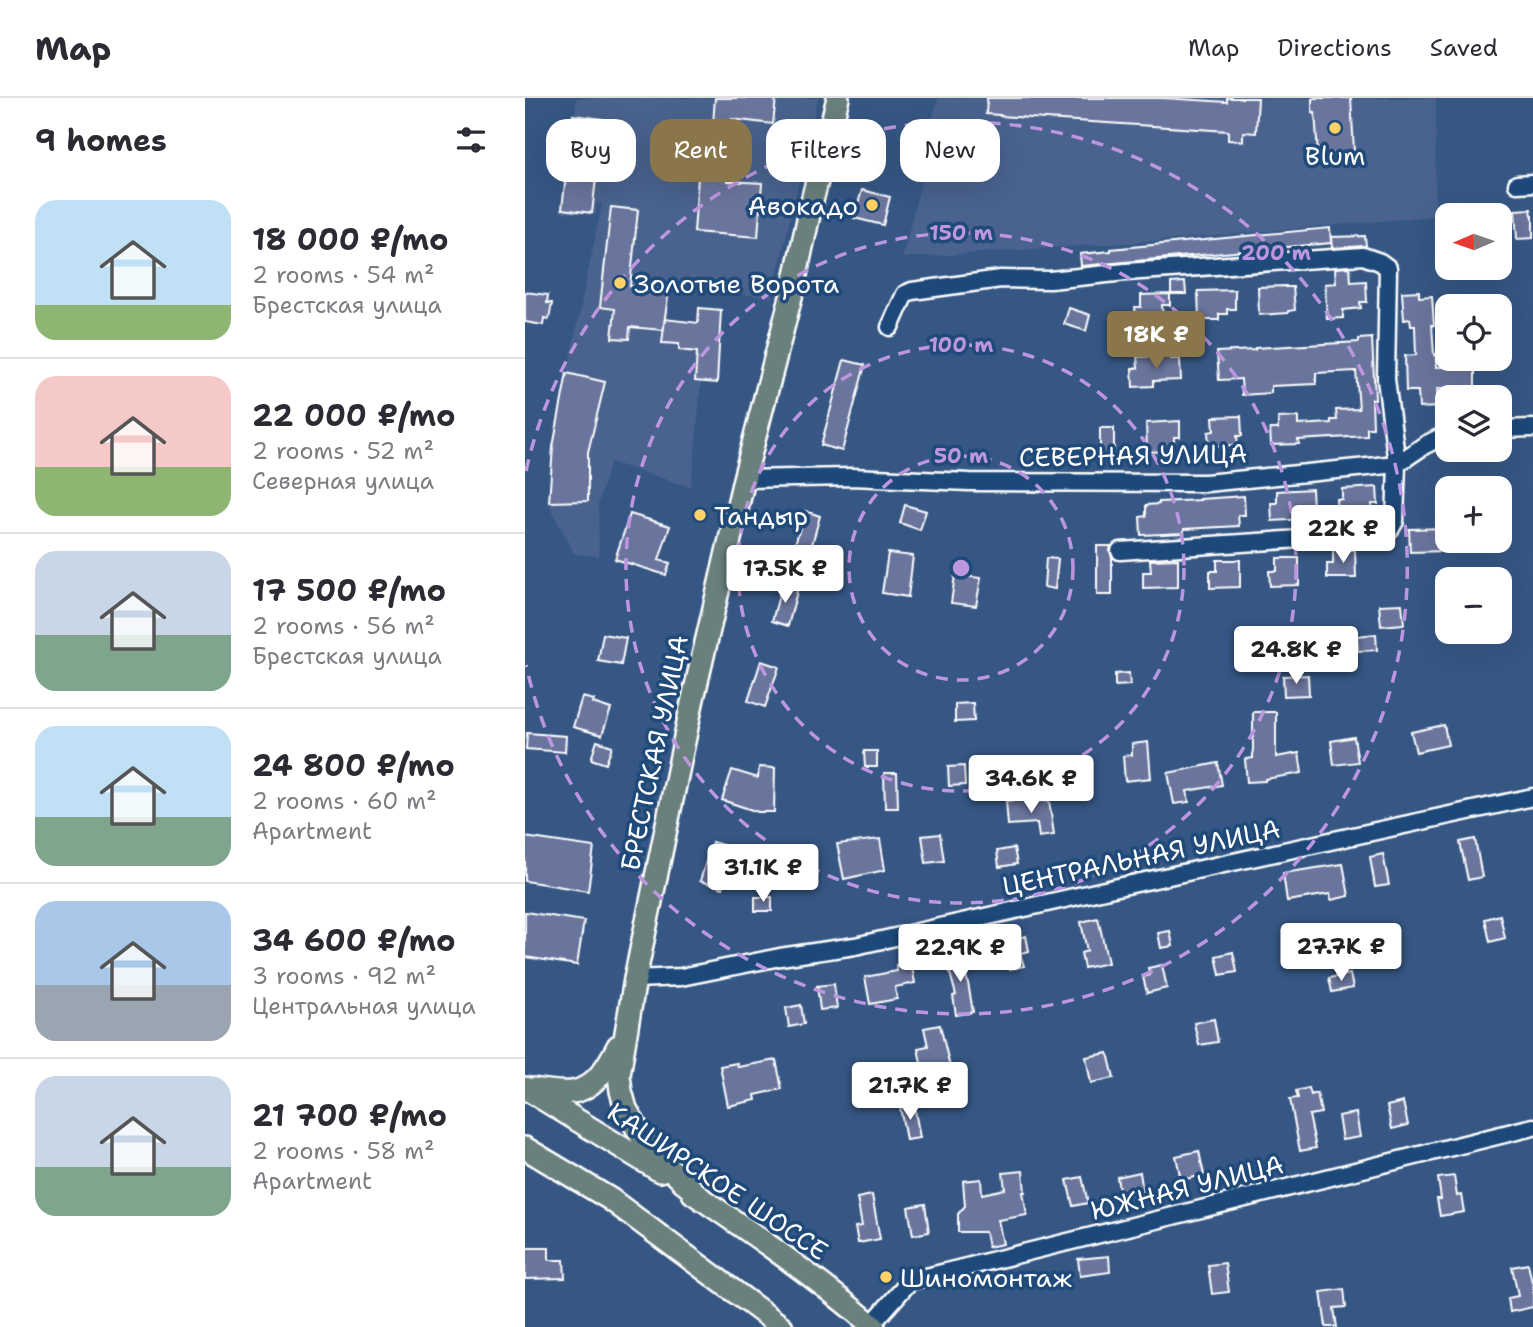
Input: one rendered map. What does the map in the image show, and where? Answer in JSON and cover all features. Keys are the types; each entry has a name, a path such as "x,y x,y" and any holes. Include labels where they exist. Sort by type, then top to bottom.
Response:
{"main road":[{"name":"БРЕСТСКАЯ УЛИЦА","path":"703,1200 648,1148 626,1109 619,1074 635,979 692,703 838,98"},
{"name":"БРЕСТСКАЯ УЛИЦА","path":"525,1088 575,1092 591,1083 609,1065 629,1014"},
{"name":"КАШИРСКОЕ ШОССЕ","path":"525,1088 666,1175 747,1229 872,1326"},
{"path":"529,1154 610,1199 782,1327"},
{"path":"839,1298 844,1309 846,1327"}],"street":[{"path":"890,327 905,294 1001,279 1050,280 1126,272 1363,256 1388,268 1386,379 1397,467 1395,521 1391,528 1377,534 1120,551"},
{"path":"1512,429 1533,428"},
{"path":"1397,467 1435,440"},
{"name":"СЕВЕРНАЯ УЛИЦА","path":"744,479 852,477 969,482 1206,483 1397,467"},
{"name":"ЦЕНТРАЛЬНАЯ УЛИЦА","path":"635,979 681,978 780,957 855,946 1533,797"},
{"name":"ЮЖНАЯ УЛИЦА","path":"872,1326 910,1281 1533,1127"}],"shaded area":[{"path":"577,98 818,98 813,119 766,119 766,182 799,182 772,297 671,288 668,320 698,322 694,382 701,382 690,487 610,462 598,503 599,556 574,554 548,502 552,447 602,204 596,203 596,215 560,212 564,182 636,182 636,119 574,119"},
{"path":"938,98 1436,98 1435,216 1169,240 902,258 921,182 1000,182 1000,119 932,119"}],"building":[{"path":"715,98 776,98 774,119 766,119 766,123 752,121 752,119 713,119"},
{"path":"987,98 1163,98 1227,102 1227,98 1258,98 1256,133 1243,132 1243,141 1228,140 1228,131 1000,116 986,114"},
{"name":"Blum","path":"1351,98 1354,152 1318,155 1315,112 1312,112 1312,99"},
{"path":"573,115 603,119 573,119"},
{"path":"565,182 596,182 592,213 562,209"},
{"path":"698,182 762,183 758,237 694,232"},
{"path":"862,190 890,197 883,225 854,218"},
{"path":"611,207 638,210 630,286 669,290 663,330 630,327 629,339 612,338 615,309 600,307"},
{"path":"1531,209 1533,238 1517,239 1515,210"},
{"path":"1330,228 1331,243 1081,266 1080,254 1111,249"},
{"path":"1365,236 1366,246 1332,248 1331,237"},
{"path":"1350,267 1351,282 1366,281 1367,302 1360,302 1361,308 1343,310 1343,318 1327,319 1325,284 1336,283 1335,268"},
{"path":"1185,282 1186,294 1171,294 1171,283"},
{"path":"1258,287 1293,287 1295,310 1259,315"},
{"path":"1235,290 1235,309 1227,309 1227,314 1219,314 1219,320 1199,320 1198,291"},
{"path":"1419,291 1419,297 1432,296 1435,371 1475,371 1475,385 1435,385 1435,407 1419,408 1418,391 1406,391 1405,356 1416,355 1415,326 1411,326 1410,319 1404,320 1402,292"},
{"path":"525,292 548,295 547,303 552,303 549,319 544,318 543,325 525,322"},
{"path":"1170,294 1170,305 1162,305 1163,321 1135,322 1135,307 1141,307 1141,295"},
{"path":"699,308 721,310 717,383 695,381 697,352 679,350 679,344 662,343 665,319 698,323"},
{"path":"1069,308 1090,315 1086,331 1064,324"},
{"path":"1372,338 1375,399 1372,399 1373,428 1367,428 1367,436 1298,440 1299,444 1271,445 1270,429 1278,429 1278,418 1298,417 1298,425 1331,423 1331,420 1337,420 1336,410 1359,409 1356,371 1316,373 1316,384 1271,386 1271,393 1242,395 1241,379 1219,380 1217,352 1359,342 1359,339"},
{"path":"1171,356 1171,359 1180,359 1181,380 1153,381 1153,386 1133,387 1132,368 1138,368 1137,357"},
{"path":"844,360 865,365 842,451 821,445"},
{"path":"567,373 605,382 588,452 588,501 549,502 553,447"},
{"path":"1241,416 1242,436 1237,436 1238,445 1209,446 1208,432 1214,431 1213,417"},
{"path":"1180,421 1180,437 1174,437 1174,451 1147,452 1146,423"},
{"path":"1100,428 1114,428 1114,461 1100,460"},
{"path":"1377,487 1378,504 1372,504 1373,515 1337,517 1336,499 1342,499 1342,489"},
{"path":"1312,489 1313,508 1307,508 1307,519 1272,521 1271,503 1277,503 1277,491"},
{"path":"1244,496 1245,515 1238,515 1239,526 1141,535 1140,517 1146,516 1146,505"},
{"path":"905,505 926,511 920,530 900,523"},
{"path":"805,511 820,516 811,548 795,544"},
{"path":"630,514 670,526 659,560 670,563 666,575 615,559"},
{"path":"1435,528 1435,551 1410,552 1409,529"},
{"path":"1097,546 1111,546 1112,595 1097,595"},
{"path":"1333,550 1355,550 1356,578 1327,578 1327,564 1333,564"},
{"path":"888,553 913,556 908,597 882,593"},
{"path":"1046,558 1058,559 1055,589 1044,587"},
{"path":"1277,558 1299,558 1299,585 1270,586 1269,571 1277,571"},
{"path":"1178,559 1178,587 1143,588 1143,572 1151,572 1150,560"},
{"path":"1217,560 1240,560 1240,587 1210,588 1210,571 1217,571"},
{"path":"955,575 981,578 976,606 951,603"},
{"path":"782,584 798,588 788,626 772,621"},
{"path":"1402,604 1404,624 1381,626 1379,605"},
{"path":"603,634 626,638 621,665 598,661"},
{"path":"1376,634 1377,650 1358,651 1357,636"},
{"path":"761,661 779,667 765,707 748,701"},
{"path":"1129,673 1130,685 1115,686 1115,674"},
{"path":"1308,675 1309,695 1284,696 1283,676"},
{"path":"582,697 611,709 602,735 573,727"},
{"path":"973,703 974,721 955,722 955,704"},
{"path":"1253,712 1276,712 1276,757 1299,753 1302,773 1247,782 1245,759 1253,758"},
{"path":"1444,725 1448,745 1416,752 1411,732"},
{"path":"527,733 566,736 565,752 526,749"},
{"path":"1354,737 1358,762 1334,765 1331,741"},
{"path":"597,741 612,746 606,764 591,759"},
{"path":"1148,742 1151,778 1125,781 1123,756 1132,755 1132,744"},
{"path":"864,751 877,751 877,767 865,767"},
{"path":"1218,763 1222,785 1187,791 1189,802 1174,804 1168,773"},
{"path":"964,766 965,785 949,786 948,767"},
{"path":"759,767 775,768 774,812 758,812 722,800 732,770 758,778"},
{"path":"884,773 897,773 898,808 885,808"},
{"path":"1033,799 1034,802 1049,800 1054,835 1039,837 1037,823 1008,825 1006,801"},
{"path":"940,834 944,861 926,863 922,836"},
{"path":"525,837 594,847 588,891 525,881"},
{"path":"880,839 885,870 844,879 837,844"},
{"path":"1475,839 1482,877 1468,880 1460,842"},
{"path":"712,842 729,847 722,870 728,872 723,888 700,881"},
{"path":"1014,848 1017,864 999,867 997,851"},
{"path":"1383,854 1389,885 1375,887 1370,857"},
{"path":"1343,864 1349,896 1331,900 1330,894 1287,901 1283,873"},
{"path":"755,897 772,897 772,911 755,911"},
{"path":"525,912 584,921 577,965 525,957"},
{"path":"1500,915 1505,938 1490,942 1485,919"},
{"path":"1098,918 1108,963 1084,968 1081,953 1087,951 1081,922"},
{"path":"1170,931 1173,946 1161,948 1158,933"},
{"path":"1026,936 1029,951 1013,955 1010,940"},
{"path":"960,951 973,1012 956,1015 953,996 956,995 945,955"},
{"path":"1233,952 1237,972 1220,975 1216,956"},
{"path":"1020,953 1024,966 1010,969 1007,956"},
{"path":"911,962 915,983 895,987 897,999 870,1004 865,977 897,971 896,965"},
{"path":"1162,965 1167,988 1147,993 1143,977 1150,975 1148,968"},
{"path":"1350,974 1353,988 1332,992 1329,978"},
{"path":"834,984 837,1008 820,1010 817,986"},
{"path":"801,1005 804,1024 789,1027 786,1008"},
{"path":"1214,1019 1218,1042 1199,1045 1194,1023"},
{"path":"940,1025 950,1067 923,1073 918,1048 928,1046 924,1028"},
{"path":"1108,1053 1114,1078 1091,1083 1086,1057"},
{"path":"776,1060 782,1089 755,1095 756,1100 728,1106 720,1066 737,1063 738,1067"},
{"path":"1309,1088 1311,1095 1317,1093 1321,1113 1309,1115 1316,1148 1300,1151 1290,1099 1298,1098 1296,1091"},
{"path":"1403,1102 1408,1125 1392,1129 1387,1106"},
{"path":"914,1105 920,1138 906,1140 900,1107"},
{"path":"1356,1113 1360,1137 1342,1140 1338,1116"},
{"path":"1199,1151 1204,1175 1181,1180 1176,1156"},
{"path":"1023,1171 1027,1215 998,1220 1003,1244 988,1247 985,1232 958,1232 958,1214 965,1206 963,1181 981,1179 982,1194 1005,1189 1003,1173"},
{"path":"1140,1172 1143,1192 1120,1196 1117,1177"},
{"path":"1454,1176 1457,1196 1461,1195 1464,1212 1440,1216 1437,1199 1441,1199 1438,1178"},
{"path":"1082,1177 1088,1203 1073,1206 1067,1180"},
{"path":"872,1195 880,1239 858,1243 855,1227 862,1226 857,1198"},
{"path":"925,1204 929,1232 913,1235 908,1207"},
{"path":"525,1248 549,1248 549,1260 564,1260 565,1278 525,1279"},
{"path":"1109,1256 1110,1272 1080,1276 1078,1259"},
{"path":"1225,1263 1229,1292 1212,1294 1208,1265"},
{"path":"1528,1264 1533,1287 1533,1307 1510,1312 1508,1298 1518,1296 1512,1267"},
{"path":"1344,1289 1346,1307 1334,1308 1337,1327 1326,1327 1321,1292"}],"place":[{"name":"Blum","path":"1335,128"},
{"name":"Авокадо","path":"872,205"},
{"name":"Золотые Ворота","path":"620,283"},
{"name":"Тандыр","path":"700,515"},
{"name":"Шиномонтаж","path":"886,1277"}]}
